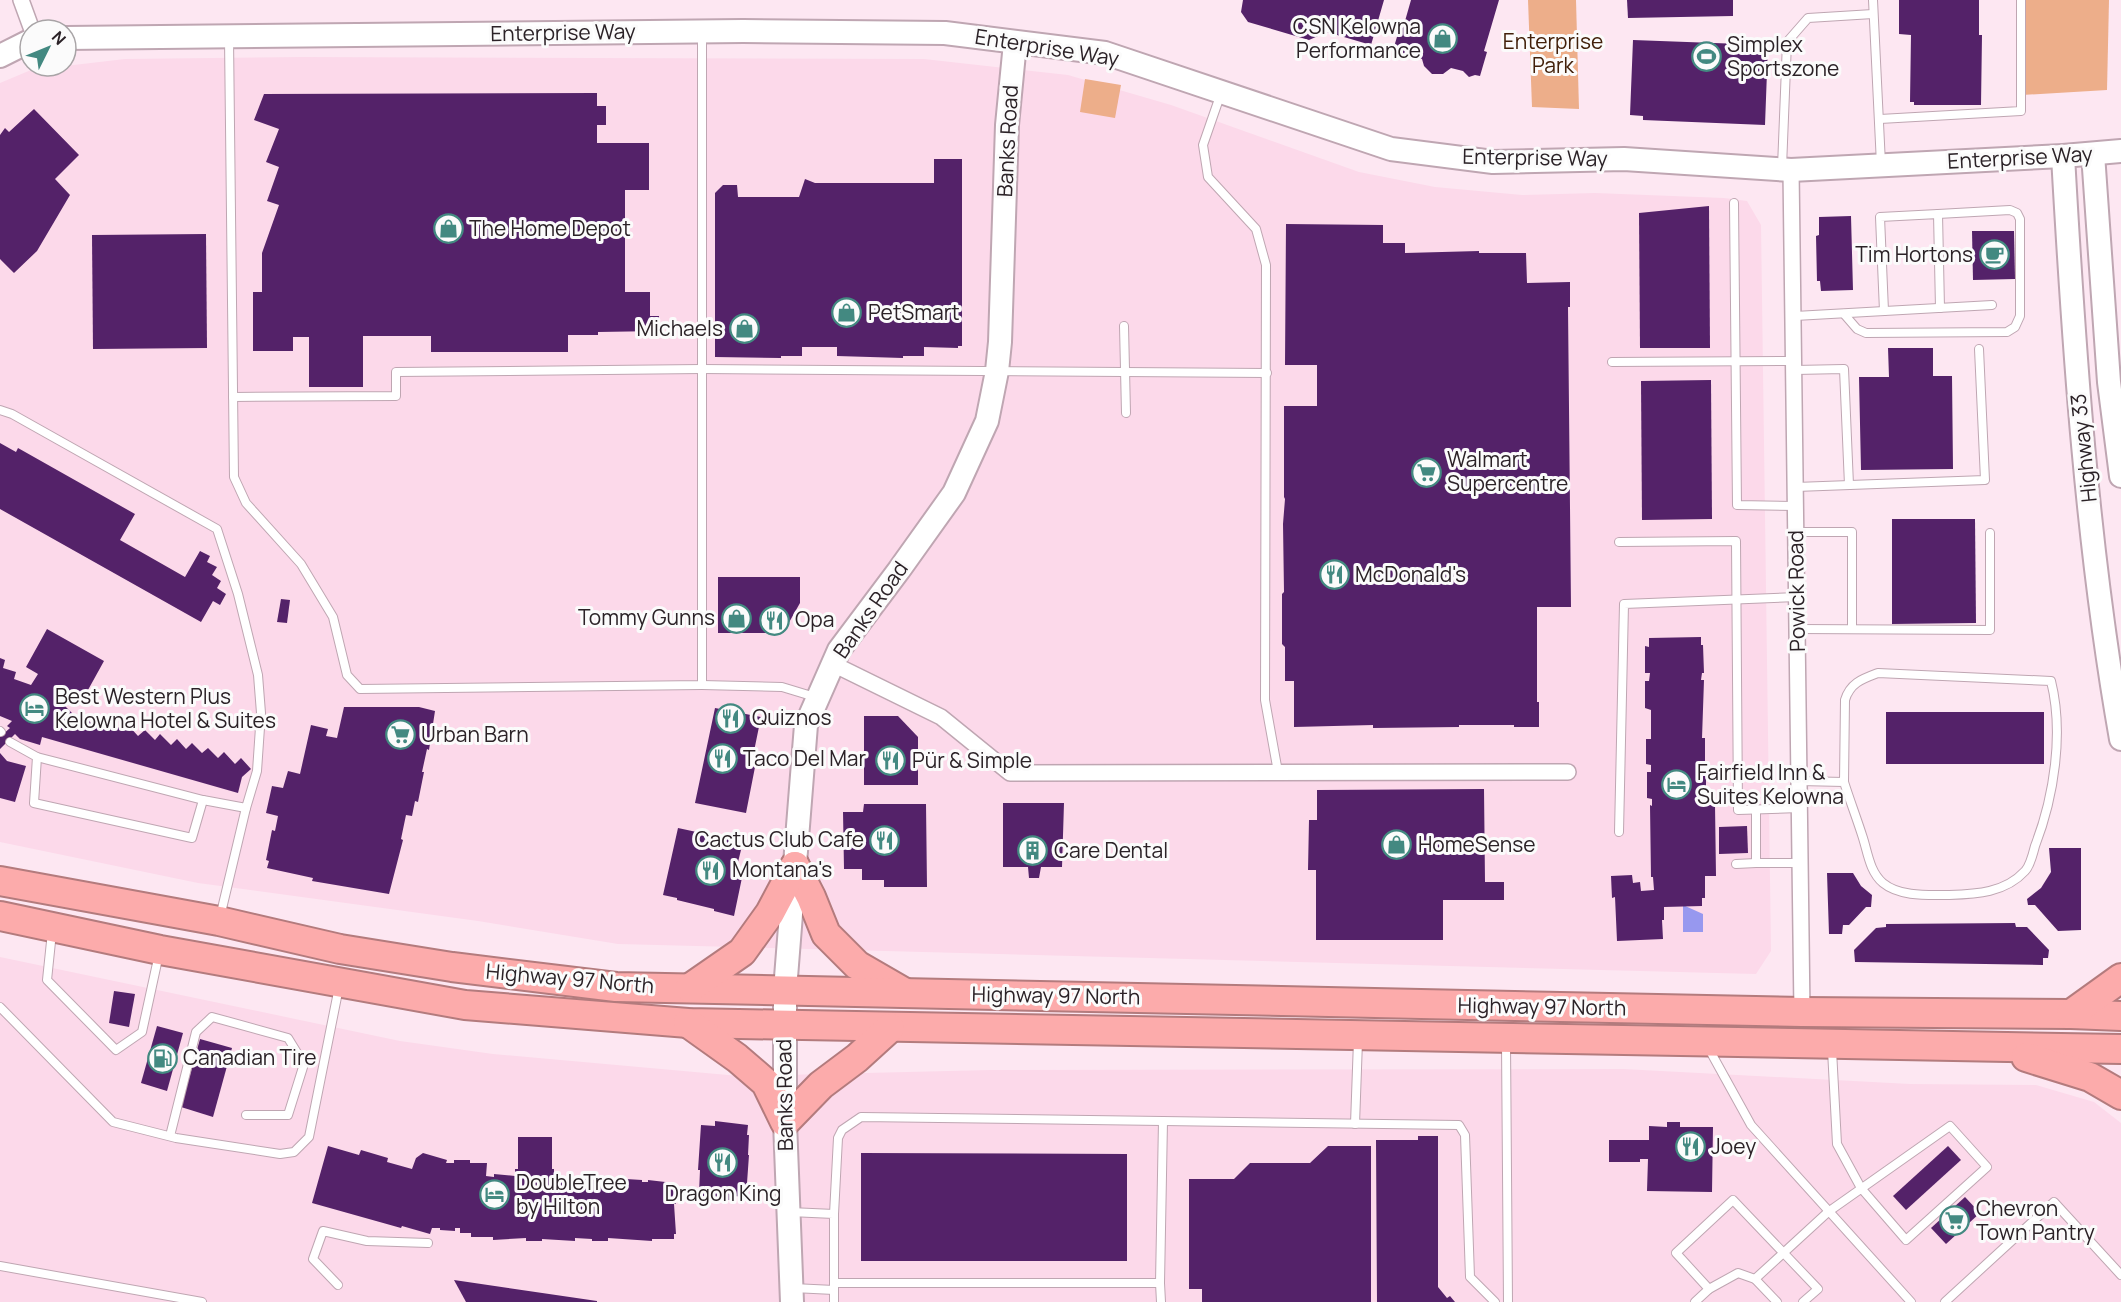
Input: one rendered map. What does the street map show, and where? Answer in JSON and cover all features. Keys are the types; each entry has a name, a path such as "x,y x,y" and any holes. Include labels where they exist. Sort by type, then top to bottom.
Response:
{"highway":[{"path":"690,988 742,952 770,913 795,866"},
{"path":"795,866 826,934 857,965 906,993"},
{"name":"Highway 97 North","path":"0,881 219,921 340,949 452,967 616,987 1802,1012 2121,1016"},
{"name":"Highway 97 North","path":"0,916 160,950 465,1005 688,1023 2121,1050"},
{"path":"2071,1014 2121,978"},
{"path":"1759,1043 1802,1012"},
{"path":"688,1023 737,1058 766,1083 784,1122 821,1085 857,1058 890,1028"},
{"path":"1995,1048 2090,1077 2121,1095"}],"street":[{"path":"21,0 28,18"},
{"name":"Enterprise Way","path":"78,38 702,32 945,33 1105,53 1391,149 1493,162 1624,159 1786,170 2121,151"},
{"name":"Banks Road","path":"791,1295 784,1122 784,1025 806,725 838,650 954,493 987,421 1000,342 1007,124 1015,43"},
{"path":"0,56 18,46"},
{"name":"Highway 33","path":"2093,154 2109,382 2121,476"},
{"name":"Highway 33","path":"2063,156 2077,370 2095,549 2112,691 2121,739"},
{"name":"Powick Road","path":"1786,170 1795,365 1802,1012"},
{"path":"833,664 941,717 1010,773 1568,772"}],"lane":[{"path":"1873,0 1881,166"},
{"path":"1880,119 2021,111 2021,0"},
{"path":"1786,170 1786,42 1809,18 1874,14"},
{"path":"702,32 702,685"},
{"path":"229,36 234,477 246,504 301,564 333,617 347,675 360,689 702,685 782,687 818,698"},
{"path":"1222,91 1203,145 1208,177 1256,229 1266,265 1265,700 1278,772"},
{"path":"1734,203 1737,505 1797,506"},
{"path":"1844,314 1857,329 1866,333 2007,332 2015,327 2020,316 2020,219 2017,213 2010,210 1880,217 1884,311"},
{"path":"1938,214 1940,308"},
{"path":"1794,316 1992,305"},
{"path":"1124,326 1126,413"},
{"path":"1796,487 1985,480 1979,349"},
{"path":"1612,362 1736,362 1844,369 1849,485"},
{"path":"233,397 396,396 396,372 702,369 1267,373"},
{"path":"0,410 12,414 217,529 238,594 258,675 261,713 257,771 219,921"},
{"path":"1797,532 1852,532 1852,629"},
{"path":"1798,629 1990,630 1990,533"},
{"path":"1619,542 1736,541 1738,810 1800,808"},
{"path":"1619,832 1624,604 1797,597"},
{"path":"1878,674 2051,681 2056,703 2055,766 2048,813 2026,871 2003,887 1977,894 1932,895 1897,891 1882,882 1869,863 1864,840 1844,782 1845,700 1848,688 1863,679 1878,674"},
{"path":"10,742 36,757 203,800 246,808"},
{"path":"36,757 34,803 192,838 203,800"},
{"path":"1799,781 1844,782"},
{"path":"1756,809 1756,863"},
{"path":"1736,864 1800,863"},
{"path":"52,927 47,980 116,1050 142,1032 160,950"},
{"path":"0,1007 113,1122 170,1136 238,1149 280,1154 294,1152 309,1137 340,982"},
{"path":"170,1136 196,1032 212,1017 288,1038 304,1064 288,1115 246,1115"},
{"path":"1355,1124 1359,1036"},
{"path":"1506,1039 1508,1302"},
{"path":"1705,1042 1751,1125 1911,1302"},
{"path":"1755,1279 1828,1212 1861,1188 1950,1126 1987,1167 1906,1240 1861,1188 1837,1144 1832,1044"},
{"path":"834,1302 834,1214 838,1138 842,1130 861,1117 1459,1125 1465,1135 1470,1277 1495,1302"},
{"path":"1161,1302 1162,1121"},
{"path":"1709,1289 1676,1253 1733,1200 1818,1289 1803,1302"},
{"path":"1945,1302 2054,1202 2121,1275"},
{"path":"788,1212 834,1214"},
{"path":"338,1285 313,1260 323,1231 367,1241 428,1243"},
{"path":"0,1266 201,1302"},
{"path":"1695,1302 1709,1289 1738,1273 1755,1279 1776,1302"},
{"path":"791,1295 834,1287 1160,1283"}],"shaded area":[{"path":"301,57 924,59 1068,75 1171,105 1359,172 1435,187 1522,195 1595,193 1747,201 1761,225 1771,951 1756,974 618,944 478,921 198,883 0,842 0,83 18,75 18,78 78,78 78,64 125,59"},
{"path":"0,957 400,1041 493,1054 739,1076 990,1070 1623,1069 1910,1084 2036,1085 2094,1102 2121,1123 2121,1302 0,1302"}],"green space":[{"name":"Enterprise Park","path":"1528,0 1576,0 1579,109 1532,107"},
{"path":"2025,0 2109,0 2107,90 2022,95"},
{"path":"1085,79 1121,85 1115,118 1080,112"}],"water":[{"path":"1683,905 1703,914 1703,932 1683,932"}],"building":[{"path":"1243,0 1384,0 1371,45 1327,32 1309,40 1248,22 1241,12"},
{"name":"CSN Kelowna Performance","path":"1411,0 1499,0 1484,51 1487,52 1480,76 1469,77 1463,71 1451,68 1443,74 1432,74 1424,66 1422,59 1393,50 1400,27 1403,28"},
{"path":"1627,0 1733,0 1733,16 1628,18"},
{"path":"1899,0 1979,0 1979,35 1982,35 1981,105 1914,105 1914,102 1910,102 1911,35 1899,34"},
{"path":"1633,40 1768,45 1765,125 1643,120 1643,116 1630,115"},
{"name":"The Home Depot","path":"597,93 597,106 606,106 606,125 597,125 597,143 649,143 649,190 625,190 625,292 650,292 650,316 659,316 659,331 568,335 568,352 431,352 431,336 363,336 363,387 309,387 309,337 293,337 293,351 253,351 253,292 262,292 262,253 279,205 267,201 279,167 266,162 279,129 254,120 264,94"},
{"path":"34,109 79,155 55,179 70,195 37,251 14,273 0,259 0,135 5,128 9,132"},
{"path":"934,159 962,159 962,346 958,348 924,347 924,356 903,356 903,358 837,356 837,347 802,347 802,356 781,356 781,358 715,357 715,193 723,185 737,185 738,197 799,197 805,179 815,183 934,183"},
{"path":"1709,206 1710,348 1640,348 1639,213"},
{"path":"1851,216 1853,290 1821,291 1820,281 1817,281 1816,236 1819,235 1819,217"},
{"name":"Walmart Supercentre","path":"1286,224 1383,225 1383,243 1405,243 1405,253 1479,251 1479,253 1526,253 1527,283 1570,282 1570,307 1568,307 1571,607 1537,607 1539,727 1459,725 1459,727 1373,728 1373,725 1294,727 1294,681 1285,681 1285,647 1282,644 1284,406 1317,406 1317,365 1285,365"},
{"name":"Tim Hortons","path":"1972,231 2014,231 2015,279 1973,280"},
{"path":"206,234 207,348 93,349 92,235"},
{"path":"1888,348 1933,348 1933,376 1952,376 1953,469 1861,470 1859,377 1889,377"},
{"path":"1711,380 1712,519 1642,520 1641,381"},
{"name":"Best Western Plus Kelowna Hotel & Suites","path":"0,443 16,452 18,448 135,514 120,540 185,577 200,551 210,556 207,562 217,567 212,575 221,581 217,588 226,594 220,605 213,601 201,622 0,509"},
{"path":"1892,519 1975,519 1976,623 1892,624"},
{"path":"718,577 800,577 800,603 783,633 718,633"},
{"path":"281,599 290,600 287,623 277,622"},
{"name":"Best Western Plus Kelowna Hotel & Suites","path":"47,629 104,661 83,699 71,693 64,705 76,717 81,712 91,723 97,717 108,727 113,722 122,731 128,725 138,736 145,730 155,740 160,734 171,745 177,739 186,749 192,743 202,753 208,748 218,758 224,752 235,764 241,758 251,769 242,777 238,793 42,737 40,745 20,739 15,734 0,749 0,737 10,728 7,726 12,721 0,716 0,658 5,660 3,668 16,672 14,679 31,685 38,674 26,667"},
{"name":"Fairfield Inn & Suites Kelowna","path":"1701,637 1704,673 1702,673 1701,680 1704,680 1702,738 1705,738 1703,771 1706,771 1704,805 1715,805 1716,876 1705,876 1705,898 1702,898 1702,906 1664,907 1663,939 1617,941 1615,897 1612,898 1611,876 1632,875 1633,883 1640,882 1641,891 1654,890 1653,877 1651,877 1650,805 1652,806 1652,799 1647,798 1647,772 1651,772 1651,765 1646,764 1646,739 1651,739 1651,710 1645,708 1645,681 1649,681 1650,673 1645,673 1645,646 1649,647 1649,638"},
{"path":"344,707 419,707 435,711 418,802 415,801 412,816 406,815 401,839 403,840 389,894 312,881 313,878 267,868 269,861 266,860 272,830 275,831 278,816 266,813 272,786 283,788 288,771 300,774 311,725 328,729 326,736 337,738"},
{"path":"715,708 761,717 752,761 756,762 746,813 695,803"},
{"path":"1886,712 2044,712 2044,764 1886,764"},
{"name":"Pür & Simple","path":"864,716 898,716 918,737 918,785 864,785"},
{"path":"0,753 7,761 26,766 15,802 0,798"},
{"name":"HomeSense","path":"1484,789 1485,882 1504,882 1504,900 1443,900 1443,940 1316,940 1316,870 1308,870 1309,820 1317,820 1317,790"},
{"name":"Care Dental","path":"1003,803 1064,803 1062,867 1041,867 1039,878 1029,878 1028,867 1003,867"},
{"name":"Cactus Club Cafe","path":"864,804 926,804 927,887 884,887 884,880 862,880 862,869 844,869 843,812 863,812"},
{"path":"1747,826 1748,853 1719,854 1719,827"},
{"path":"678,828 743,842 737,866 744,868 734,916 663,895"},
{"path":"2049,848 2081,848 2081,930 2058,931 2035,905 2028,905 2027,899 2041,888 2051,872"},
{"path":"1827,873 1853,873 1861,886 1872,895 1871,907 1866,907 1849,925 1843,925 1842,934 1829,934"},
{"path":"2015,923 2016,927 2027,927 2049,950 2048,958 2043,958 2043,965 1855,962 1854,950 1876,928 1886,927 1886,924"},
{"path":"114,991 135,994 129,1027 109,1023"},
{"name":"Canadian Tire","path":"157,1026 183,1033 167,1091 141,1083"},
{"path":"200,1039 232,1048 213,1117 181,1107"},
{"path":"715,1121 748,1125 749,1155 746,1197 733,1196 733,1200 715,1200 715,1197 701,1196 699,1193 701,1125 715,1126"},
{"path":"1667,1122 1680,1122 1680,1127 1713,1127 1712,1192 1647,1191 1648,1159 1640,1159 1640,1162 1609,1162 1609,1140 1649,1140 1649,1126 1667,1127"},
{"path":"1418,1136 1438,1136 1438,1287 1447,1298 1450,1296 1455,1302 1377,1302 1376,1140 1418,1140"},
{"name":"DoubleTree by Hilton","path":"518,1137 552,1137 554,1180 576,1179 576,1182 582,1182 582,1179 604,1182 604,1179 626,1182 626,1179 674,1183 674,1188 676,1188 676,1204 674,1204 676,1234 674,1234 674,1239 652,1239 652,1241 608,1238 608,1241 575,1238 575,1241 542,1239 542,1241 526,1241 526,1238 493,1240 493,1237 471,1237 471,1233 460,1233 460,1228 455,1228 455,1231 432,1228 430,1234 312,1203 328,1146 359,1155 361,1150 388,1158 387,1162 412,1169 416,1158 423,1153 447,1160 446,1163 454,1163 454,1160 470,1160 470,1163 487,1163 486,1176 494,1177 494,1174 515,1176 515,1169 518,1169"},
{"path":"1328,1146 1371,1146 1371,1302 1202,1302 1202,1289 1189,1289 1189,1179 1234,1179 1250,1163 1310,1163"},
{"path":"1948,1146 1961,1160 1906,1210 1893,1196"},
{"path":"861,1153 1127,1154 1127,1261 861,1261"},
{"name":"Chevron Town Pantry","path":"1965,1197 1980,1213 1946,1244 1931,1228"},
{"path":"454,1280 597,1301 597,1302 466,1302"}],"place":[{"name":"CSN Kelowna Performance","path":"1442,39"},
{"name":"Simplex Sportszone","path":"1706,57"},
{"name":"The Home Depot","path":"448,229"},
{"name":"Tim Hortons","path":"1994,255"},
{"name":"PetSmart","path":"847,313"},
{"name":"Michaels","path":"744,329"},
{"name":"Walmart Supercentre","path":"1426,472"},
{"name":"McDonald's","path":"1334,575"},
{"name":"Tommy Gunns","path":"736,618"},
{"name":"Opa","path":"774,620"},
{"name":"Best Western Plus Kelowna Hotel & Suites","path":"34,709"},
{"name":"Quiznos","path":"731,718"},
{"name":"Urban Barn","path":"400,735"},
{"name":"Taco Del Mar","path":"722,759"},
{"name":"Pür & Simple","path":"891,761"},
{"name":"Fairfield Inn & Suites Kelowna","path":"1676,785"},
{"name":"Cactus Club Cafe","path":"885,840"},
{"name":"HomeSense","path":"1397,845"},
{"name":"Care Dental","path":"1033,851"},
{"name":"Montana's","path":"711,870"},
{"name":"Canadian Tire","path":"162,1058"},
{"name":"Joey","path":"1690,1147"},
{"name":"Dragon King","path":"723,1163"},
{"name":"DoubleTree by Hilton","path":"495,1195"},
{"name":"Chevron Town Pantry","path":"1955,1221"}]}
